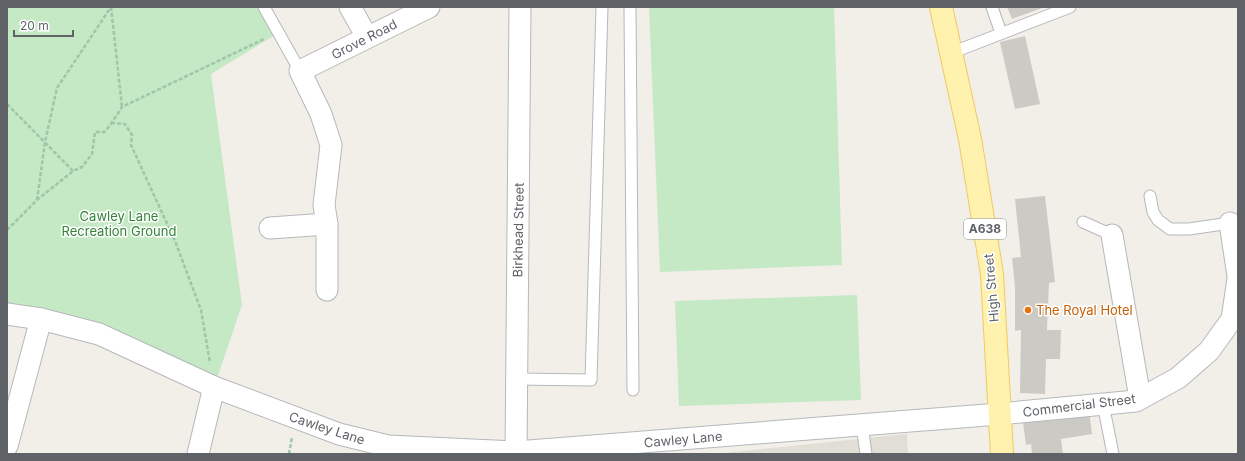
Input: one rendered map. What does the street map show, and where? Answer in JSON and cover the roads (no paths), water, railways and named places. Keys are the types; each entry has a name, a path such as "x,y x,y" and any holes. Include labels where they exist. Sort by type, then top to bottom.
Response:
{"main road":[{"name":"High Street","path":"941,7 970,139 992,274 1002,454"}],"street":[{"path":"350,7 367,37"},
{"name":"Grove Road","path":"300,71 428,7"},
{"name":"Birkhead Street","path":"506,453 516,379 520,7"},
{"path":"300,71 321,114 331,145 324,205 327,224 327,290"},
{"name":"Commercial Street","path":"999,414 1136,401 1178,378 1209,351 1232,319 1238,278 1230,223"},
{"path":"270,228 327,224"},
{"path":"1112,235 1140,398"},
{"name":"Cawley Lane","path":"7,314 41,319 99,334 214,387 339,434 387,450 506,453 618,449 862,425 999,414"},
{"path":"7,446 41,319"},
{"path":"198,454 214,387"}],"lane":[{"path":"264,7 300,71"},
{"path":"516,379 591,380 602,7"},
{"path":"630,7 633,390"},
{"path":"992,7 1001,33"},
{"path":"951,52 1070,7"},
{"path":"1150,196 1153,212 1158,220 1170,229 1188,229 1230,223"},
{"path":"1083,222 1112,235"},
{"path":"1103,404 1113,454"},
{"path":"862,425 866,454"}],"place":[{"name":"The Royal Hotel","path":"1028,310"}],"park label":[{"name":"Cawley Lane Recreation Ground","path":"119,224"}]}
